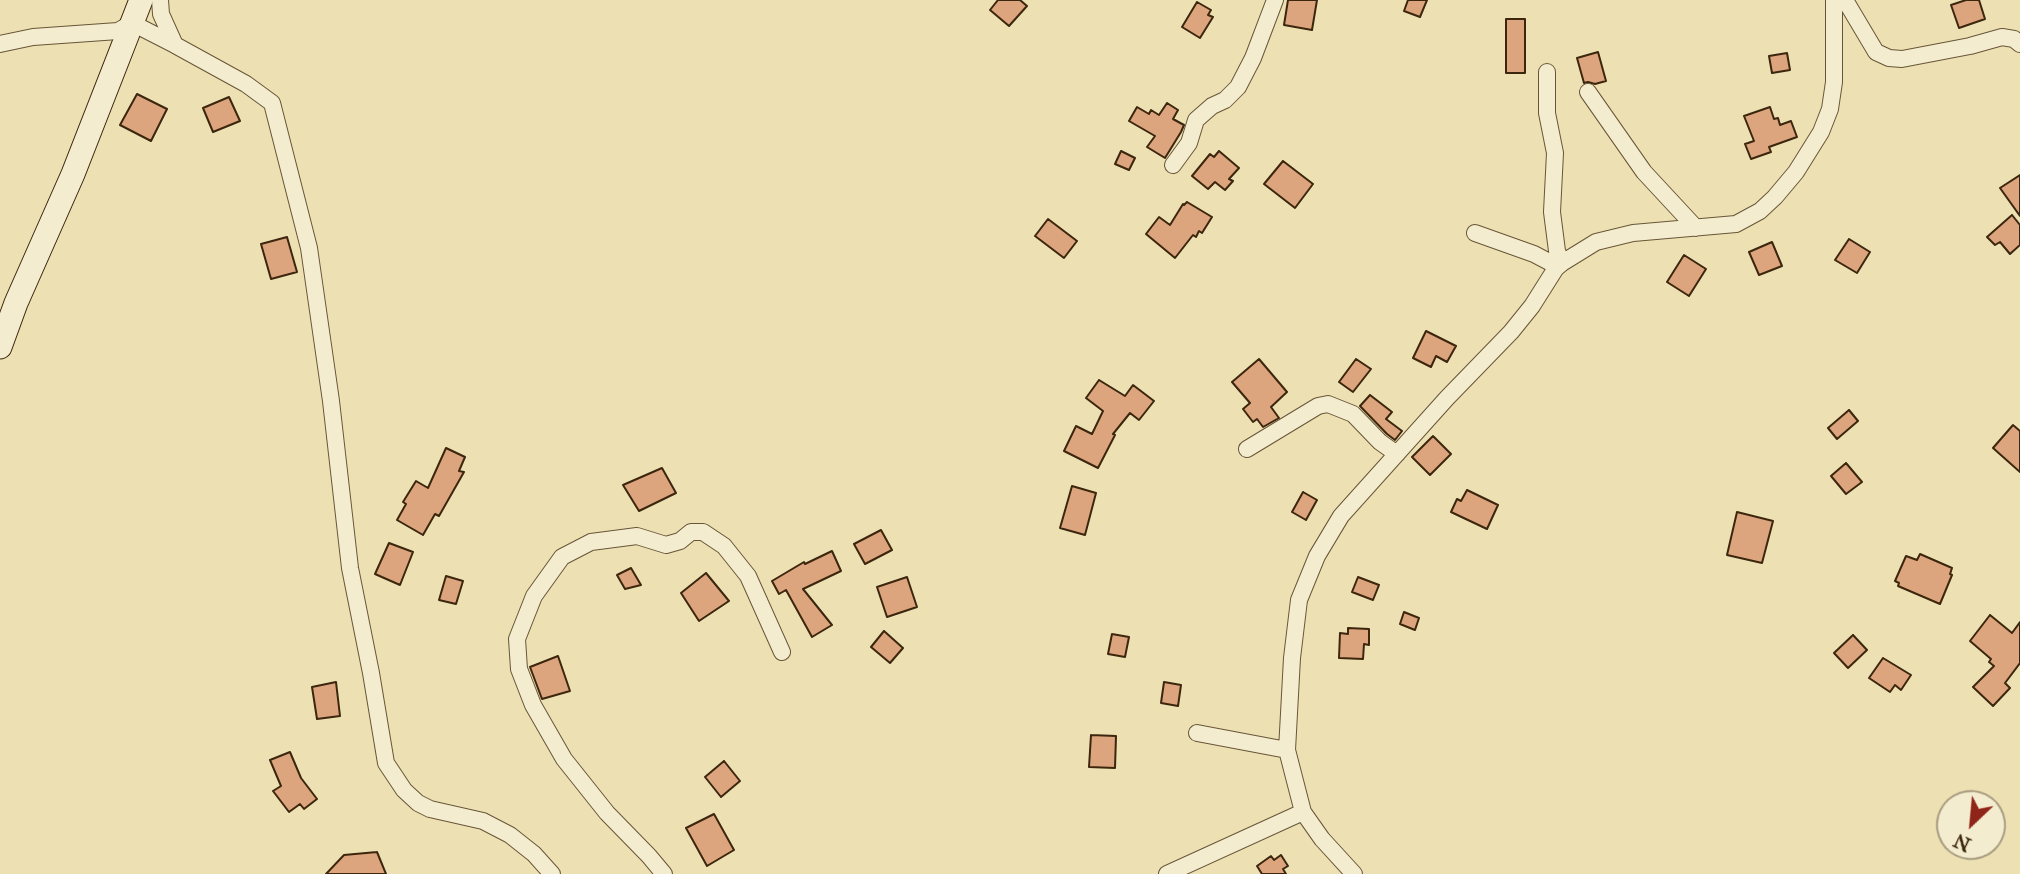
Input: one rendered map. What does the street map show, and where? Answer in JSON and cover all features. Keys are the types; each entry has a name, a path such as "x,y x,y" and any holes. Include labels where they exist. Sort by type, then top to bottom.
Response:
{"street":[{"path":"0,347 16,303 73,174 141,0"},
{"path":"160,0 161,14 175,44"},
{"path":"1173,166 1189,143 1196,120 1212,106 1225,100 1238,87 1253,58 1275,0"},
{"path":"1354,874 1322,839 1303,812 1286,750 1299,600 1317,556 1341,516 1447,398 1511,332 1559,266 1596,242 1633,233 1735,224 1760,211 1796,172 1821,132 1830,109 1834,82 1834,0"},
{"path":"1845,0 1876,52 1889,58 1902,59 2002,37 2014,39 2020,44"},
{"path":"0,44 33,37 118,31 132,23"},
{"path":"132,23 246,83 272,103 309,248 331,401 350,568 372,673 386,763 404,790 418,803 430,809 483,821 510,835 534,854 552,874"},
{"path":"1547,72 1547,113 1555,153 1552,212 1559,266"},
{"path":"1588,92 1644,172 1696,228"},
{"path":"1475,233 1559,266"},
{"path":"1247,449 1318,406 1328,404 1353,414 1380,442 1397,454"},
{"path":"663,874 607,813 564,759 533,705 519,669 517,639 534,596 562,557 591,542 637,536 666,545 680,541 691,533 703,531 724,546 748,576 782,652"},
{"path":"1197,733 1286,750"},
{"path":"1167,874 1303,812"}],"building":[{"path":"998,0 1020,0 1027,6 1009,26 990,10"},
{"path":"1288,0 1317,0 1312,30 1284,25"},
{"path":"1408,0 1427,0 1420,17 1404,11"},
{"path":"1966,0 1979,0 1985,19 1959,28 1951,5"},
{"path":"1197,2 1211,10 1208,15 1213,17 1200,38 1182,27"},
{"path":"1506,19 1525,19 1525,73 1506,73"},
{"path":"1598,52 1606,81 1584,83 1577,58"},
{"path":"1787,53 1790,70 1772,73 1769,56"},
{"path":"137,94 167,109 151,141 120,125"},
{"path":"229,97 240,121 213,132 203,108"},
{"path":"1167,103 1178,110 1173,119 1184,125 1165,158 1147,147 1155,136 1129,121 1137,107 1149,114 1151,110 1159,115"},
{"path":"1770,107 1774,119 1778,118 1780,125 1791,121 1797,137 1769,147 1771,152 1751,159 1745,144 1754,141 1744,116"},
{"path":"1121,151 1135,158 1129,170 1115,164"},
{"path":"1219,151 1239,168 1229,179 1233,181 1225,190 1215,182 1208,189 1192,176 1210,154 1214,157"},
{"path":"1283,161 1313,184 1295,208 1264,184"},
{"path":"2020,175 2020,216 2000,188"},
{"path":"1187,202 1212,217 1202,233 1199,231 1196,237 1193,235 1175,258 1146,234 1159,217 1170,225"},
{"path":"2012,215 2020,225 2020,245 2010,254 2000,242 1995,245 1987,237"},
{"path":"1048,219 1077,241 1064,258 1035,236"},
{"path":"287,237 297,272 271,279 261,244"},
{"path":"1849,239 1870,252 1857,273 1835,260"},
{"path":"1772,242 1782,266 1759,275 1749,252"},
{"path":"1684,255 1706,269 1689,296 1667,282"},
{"path":"1426,331 1456,346 1447,362 1436,356 1431,367 1413,358"},
{"path":"1259,359 1287,392 1271,407 1279,418 1263,427 1257,419 1253,422 1243,409 1250,403 1232,382"},
{"path":"1356,359 1371,369 1353,392 1339,382"},
{"path":"1099,380 1125,396 1133,385 1154,401 1139,420 1130,413 1113,434 1115,435 1098,468 1064,451 1076,426 1092,434 1103,411 1086,398"},
{"path":"1370,395 1392,412 1386,419 1402,431 1395,440 1360,406"},
{"path":"1849,410 1858,421 1837,439 1828,428"},
{"path":"2013,425 2020,431 2020,472 1993,448"},
{"path":"1433,436 1451,454 1430,475 1412,457"},
{"path":"446,448 465,457 459,471 464,472 439,516 435,514 423,535 397,520 406,504 403,502 416,481 428,488"},
{"path":"1846,463 1862,482 1846,494 1831,476"},
{"path":"662,468 676,493 639,511 623,485"},
{"path":"1072,486 1096,493 1085,535 1060,528"},
{"path":"1467,490 1498,505 1487,529 1451,512 1457,499 1461,501"},
{"path":"1303,492 1317,500 1306,520 1292,512"},
{"path":"1737,512 1773,521 1762,563 1727,555"},
{"path":"881,530 892,550 865,564 854,544"},
{"path":"389,543 413,552 400,585 375,574"},
{"path":"832,551 841,571 803,589 832,625 812,637 786,590 779,594 772,581 804,562 805,564"},
{"path":"1920,554 1952,568 1952,575 1940,604 1898,586 1899,583 1895,581 1906,556 1917,560"},
{"path":"631,568 641,585 625,589 617,575"},
{"path":"706,573 729,601 699,621 681,593"},
{"path":"446,576 463,581 456,604 439,600"},
{"path":"907,577 917,607 887,617 877,587"},
{"path":"1358,577 1379,585 1373,600 1352,592"},
{"path":"1404,612 1419,618 1415,630 1400,624"},
{"path":"1990,615 2012,633 2020,622 2020,663 2005,683 2010,688 1993,706 1973,687 1994,666 1989,662 1991,659 1970,641"},
{"path":"1348,628 1369,629 1369,645 1364,644 1363,659 1339,658 1340,633 1348,634"},
{"path":"884,631 903,648 890,663 871,647"},
{"path":"1112,634 1129,637 1125,657 1108,654"},
{"path":"1853,635 1867,650 1848,668 1834,653"},
{"path":"558,656 570,691 542,699 530,667"},
{"path":"1883,658 1911,675 1901,690 1895,685 1890,692 1869,678"},
{"path":"336,682 340,716 317,719 312,687"},
{"path":"1164,682 1181,685 1178,706 1161,703"},
{"path":"1091,735 1116,736 1115,768 1089,767"},
{"path":"290,752 301,778 317,799 304,809 300,804 289,812 273,791 281,786 270,760"},
{"path":"724,761 740,781 721,797 705,777"},
{"path":"714,814 734,850 707,866 686,828"},
{"path":"377,852 386,874 326,874 344,855"},
{"path":"1281,855 1288,866 1283,869 1286,874 1262,874 1257,866 1271,856 1274,860"}]}
